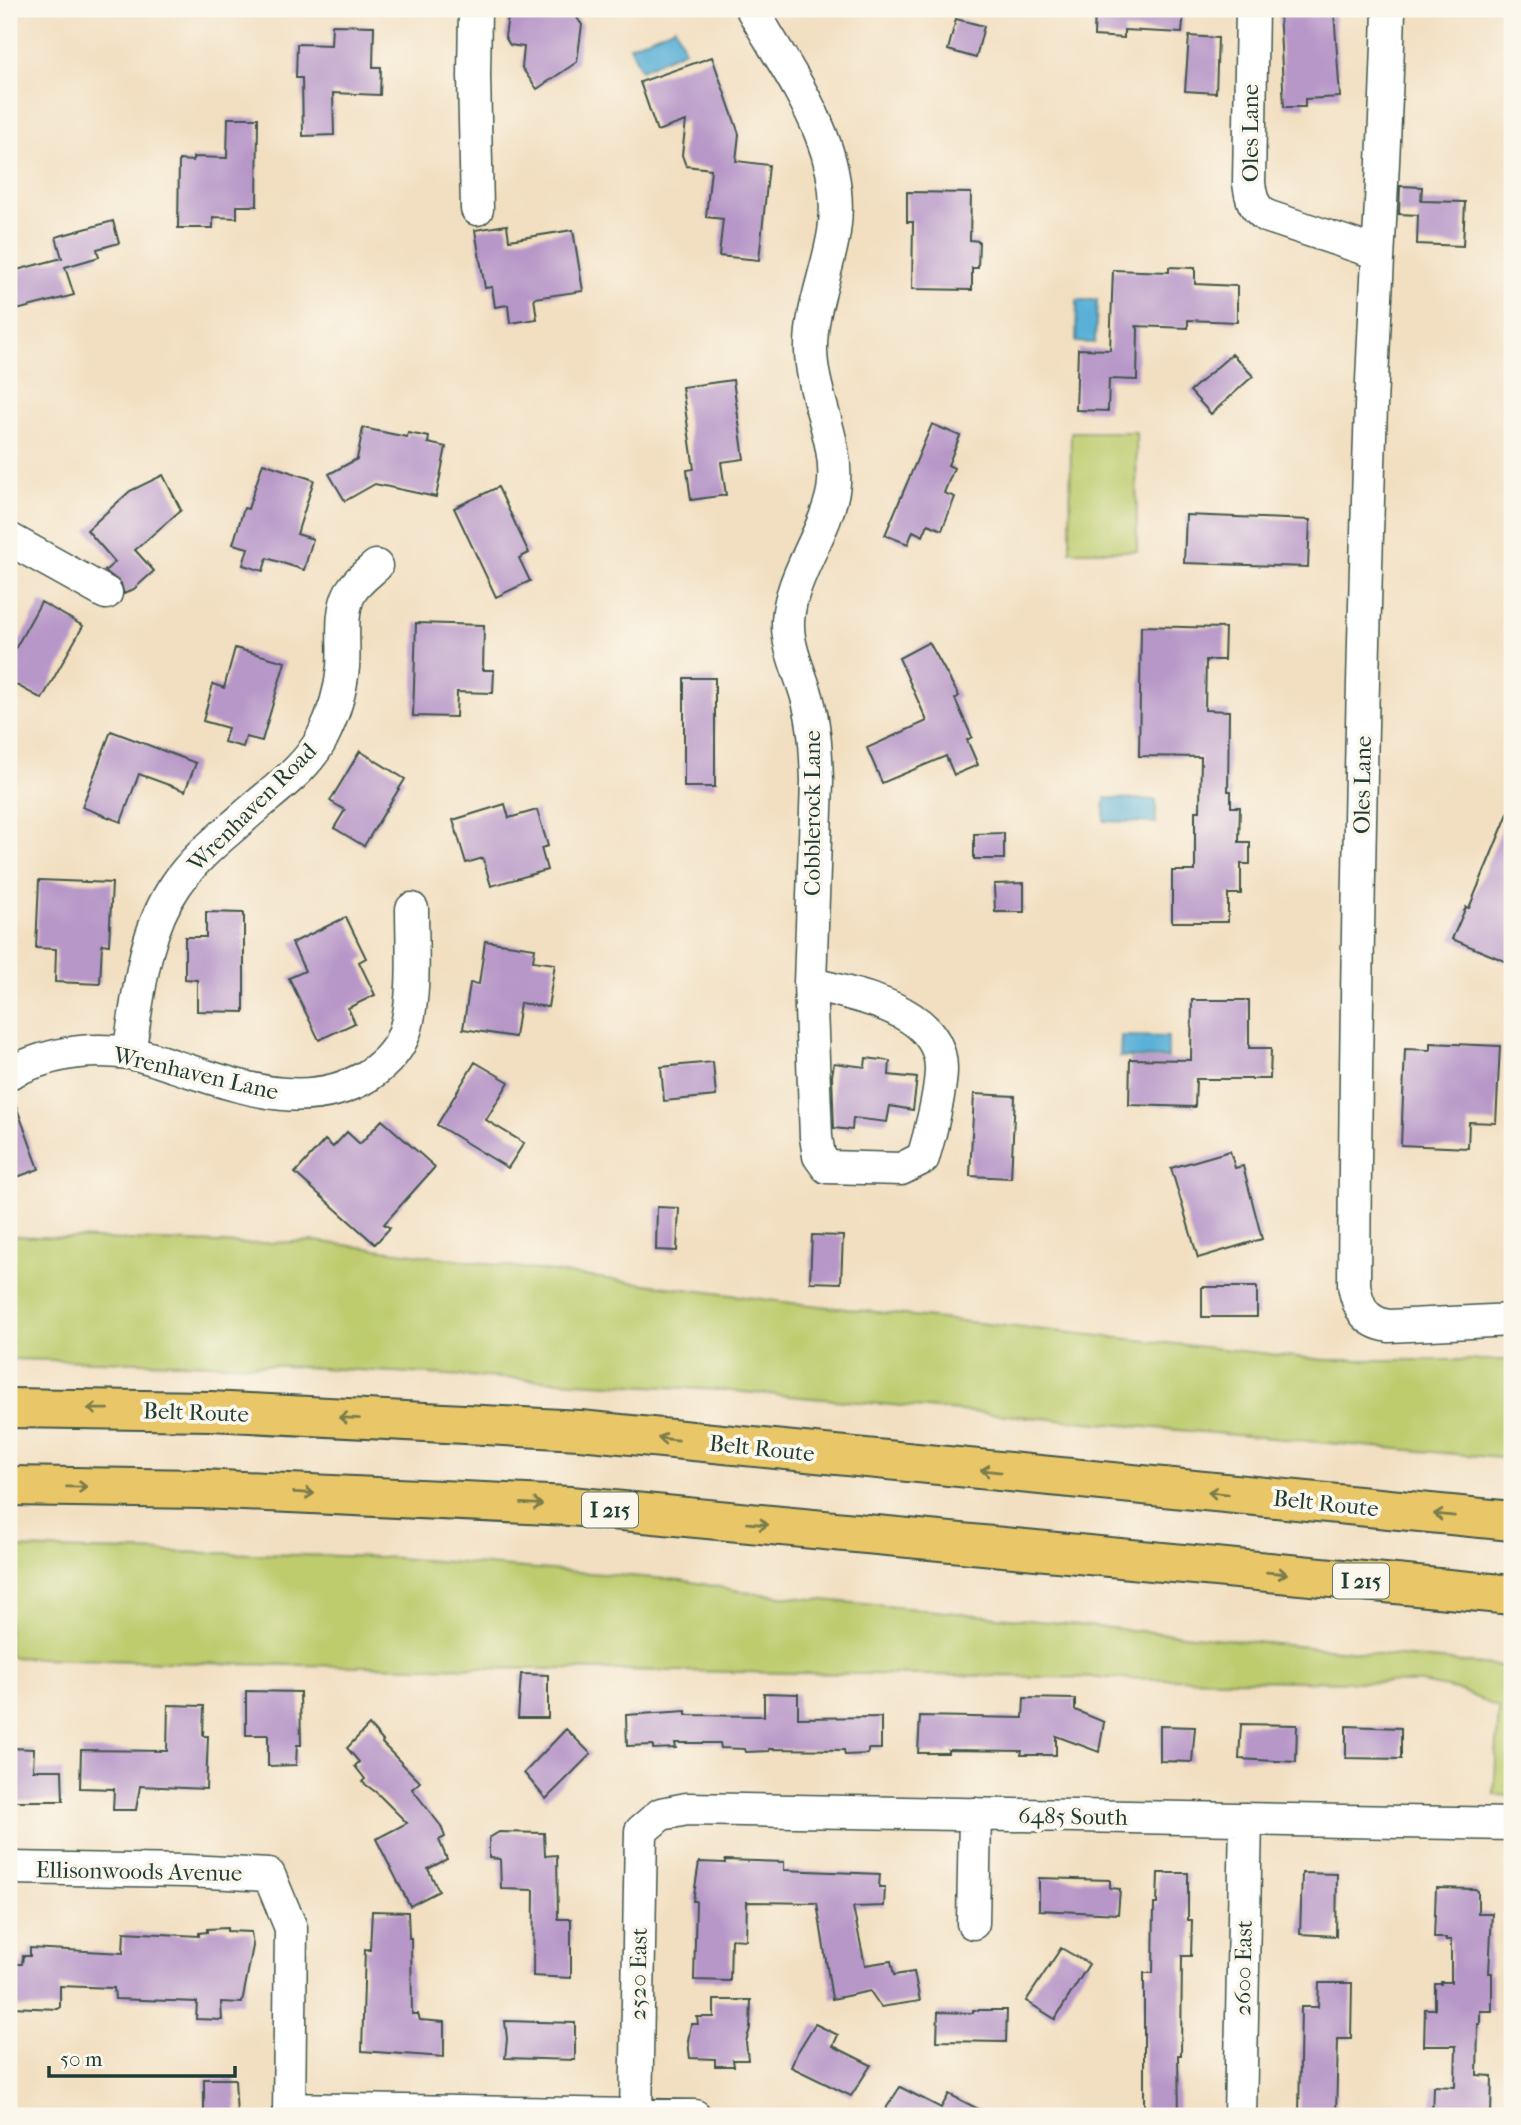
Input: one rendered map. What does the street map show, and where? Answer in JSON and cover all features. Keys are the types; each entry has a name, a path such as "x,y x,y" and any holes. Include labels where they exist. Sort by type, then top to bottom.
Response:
{"highway":[{"name":"Belt Route","path":"9,1408 210,1411 580,1430 1512,1521"},
{"name":"I 215","path":"9,1486 201,1489 570,1506 1512,1595"}],"street":[{"path":"475,9 477,209"},
{"name":"Cobblerock Lane","path":"752,9 819,128 830,158 837,198 832,246 815,316 811,352 832,453 833,492 794,594 789,617 790,642 807,697 816,748 810,983 816,1137 819,1156 827,1167 901,1170 923,1158 941,1069 938,1049 926,1028 907,1015 879,1003 810,983"},
{"name":"Oles Lane","path":"1252,9 1249,183 1255,208 1266,216 1378,253"},
{"name":"Oles Lane","path":"1389,9 1367,530 1356,1024 1354,1285 1359,1306 1365,1315 1371,1321 1389,1326 1512,1320"},
{"path":"9,539 106,593"},
{"name":"Wrenhaven Road","path":"130,1053 145,959 164,906 175,886 201,855 299,767 315,749 331,718 340,692 348,596 376,566"},
{"name":"Wrenhaven Lane","path":"9,1073 35,1061 91,1050 130,1053 265,1093 285,1096 341,1089 359,1081 389,1059 405,1034 410,1006 412,909"},
{"name":"6485 South","path":"641,1831 661,1814 687,1809 1512,1824"},
{"path":"973,1923 975,1814"},
{"name":"2600 East","path":"1240,2116 1246,1819"},
{"name":"2520 East","path":"636,2116 641,1831"},
{"name":"Ellisonwoods Avenue","path":"9,1868 269,1875 291,1928 289,2113"},
{"path":"289,2113 695,2116"}],"green space":[{"path":"1071,432 1136,432 1137,551 1070,551"},
{"path":"9,1236 248,1244 314,1241 792,1303 1325,1360 1512,1360 1512,1459 719,1390 265,1365 9,1359"},
{"path":"9,1548 384,1557 681,1580 751,1593 1512,1667 1512,1796 1494,1795 1499,1708 1462,1691 1421,1683 233,1664 9,1657"}],"water":[{"path":"675,27 685,50 641,70 630,46"},
{"path":"1077,300 1097,300 1095,343 1076,342"},
{"path":"1105,798 1156,800 1156,823 1104,821"},
{"path":"1121,1036 1168,1037 1168,1058 1120,1057"}],"building":[{"path":"509,9 571,9 582,25 577,62 537,89 522,68 524,47 510,45 505,37"},
{"path":"1095,9 1184,9 1182,33 1124,30 1124,38 1094,36"},
{"path":"1279,9 1334,11 1340,97 1305,99 1305,107 1284,107"},
{"path":"956,19 984,26 976,58 948,50"},
{"path":"332,25 374,26 373,67 381,67 380,95 333,93 334,135 303,136 302,78 296,78 297,44 331,45"},
{"path":"1189,36 1218,38 1216,93 1185,91"},
{"path":"712,57 739,134 736,161 769,165 759,260 719,256 723,219 706,217 711,169 686,166 682,155 686,121 657,131 640,82"},
{"path":"228,118 258,118 257,206 237,206 237,218 213,217 213,228 178,228 179,160 193,161 193,157 227,158"},
{"path":"1400,186 1422,187 1421,201 1465,202 1463,246 1417,244 1418,215 1399,214"},
{"path":"907,192 971,193 970,240 979,241 978,268 972,268 972,290 912,289 913,222 907,222"},
{"path":"113,221 119,243 97,249 99,257 65,267 74,295 9,312 9,272 62,258 56,237"},
{"path":"507,225 509,240 573,230 583,291 534,298 537,319 510,323 508,305 495,307 492,287 485,288 475,230"},
{"path":"1169,267 1195,268 1195,284 1237,286 1237,322 1188,320 1188,328 1136,326 1137,380 1109,379 1108,411 1076,410 1078,349 1110,350 1113,270 1169,272"},
{"path":"1232,354 1253,376 1211,414 1190,391"},
{"path":"733,380 744,459 721,462 726,495 691,500 687,470 694,469 682,387"},
{"path":"932,424 960,436 948,465 954,468 944,493 955,497 942,530 928,524 923,536 913,531 908,544 885,535"},
{"path":"363,428 407,437 408,433 429,437 428,443 446,447 436,497 375,484 345,501 329,474 357,459"},
{"path":"263,463 314,480 297,534 313,539 304,570 267,558 263,571 243,565 248,548 233,544 244,508 248,509"},
{"path":"163,475 181,510 135,550 154,571 134,589 124,594 121,583 105,571 115,562 87,530 130,491"},
{"path":"498,487 529,553 519,558 530,581 496,597 454,508"},
{"path":"1186,515 1310,520 1308,567 1184,563"},
{"path":"41,602 83,626 42,699 9,681 9,660"},
{"path":"416,623 484,625 483,670 494,670 493,693 457,692 456,717 413,716"},
{"path":"1141,626 1225,628 1224,660 1206,660 1205,710 1229,711 1228,791 1231,791 1231,807 1240,807 1239,842 1250,842 1250,864 1241,864 1241,894 1228,894 1228,922 1172,922 1172,871 1195,871 1195,811 1200,811 1201,757 1139,756"},
{"path":"929,642 959,696 955,699 972,737 967,740 978,765 954,775 946,756 882,783 867,748 927,721 899,658"},
{"path":"235,648 285,662 262,741 246,737 243,747 224,742 228,728 203,721 213,684 224,688"},
{"path":"684,678 715,678 715,787 684,787"},
{"path":"111,731 196,763 185,791 139,774 121,822 82,807"},
{"path":"360,751 405,779 364,846 334,828 345,810 330,801"},
{"path":"505,804 509,818 537,810 548,846 541,848 547,870 491,886 483,858 466,863 453,820"},
{"path":"1512,804 1512,964 1452,939 1466,907 1469,908"},
{"path":"1004,833 1004,859 974,859 974,834"},
{"path":"39,880 112,883 109,945 102,944 100,984 55,982 56,949 36,948"},
{"path":"1024,883 1024,912 995,912 994,884"},
{"path":"206,912 244,913 244,1012 197,1011 197,980 185,979 185,937 206,937"},
{"path":"346,917 366,958 359,962 375,995 348,1008 355,1023 319,1040 289,978 305,971 292,943"},
{"path":"485,941 535,948 533,961 555,964 548,1007 520,1003 515,1037 463,1029 470,983 479,984"},
{"path":"1192,1000 1249,1000 1249,1048 1271,1048 1270,1079 1196,1079 1195,1107 1129,1105 1130,1059 1191,1060"},
{"path":"1430,1043 1500,1046 1496,1123 1469,1122 1468,1148 1401,1145 1405,1049 1430,1050"},
{"path":"866,1058 890,1061 889,1075 917,1078 913,1110 890,1106 887,1122 853,1118 852,1130 834,1128 834,1063 865,1067"},
{"path":"475,1062 509,1082 486,1120 524,1143 508,1168 437,1125"},
{"path":"713,1062 716,1096 664,1101 661,1067"},
{"path":"9,1092 39,1169 9,1180"},
{"path":"974,1094 1015,1096 1011,1178 970,1176"},
{"path":"382,1120 435,1167 384,1224 390,1228 375,1244 295,1173 325,1140 333,1147 347,1132 360,1144"},
{"path":"1230,1151 1235,1168 1243,1166 1262,1239 1198,1258 1171,1168"},
{"path":"657,1207 679,1208 677,1251 656,1250"},
{"path":"812,1235 843,1236 841,1283 810,1282"},
{"path":"1202,1287 1257,1287 1257,1317 1202,1317"},
{"path":"521,1674 548,1675 548,1718 518,1718"},
{"path":"246,1691 300,1692 301,1745 297,1745 296,1765 268,1766 268,1735 246,1735"},
{"path":"764,1693 798,1694 798,1718 881,1717 881,1749 868,1749 868,1754 845,1755 844,1750 769,1749 746,1752 745,1749 721,1748 720,1743 675,1743 676,1748 653,1749 653,1745 627,1746 626,1715 686,1711 686,1715 764,1716"},
{"path":"1024,1698 1075,1699 1075,1710 1104,1722 1099,1752 1056,1736 1056,1755 1021,1755 1022,1751 948,1750 948,1753 918,1753 920,1716 1023,1718"},
{"path":"168,1705 204,1706 203,1736 208,1736 206,1789 140,1786 136,1810 113,1810 114,1789 80,1788 81,1750 167,1751"},
{"path":"1241,1724 1297,1725 1296,1762 1239,1759"},
{"path":"369,1725 382,1743 420,1782 412,1789 441,1826 445,1837 439,1840 447,1859 428,1869 439,1891 410,1906 376,1839 407,1823 362,1782 365,1779 355,1766 359,1762 347,1748"},
{"path":"1160,1726 1195,1727 1192,1762 1160,1761"},
{"path":"1346,1726 1401,1728 1401,1759 1346,1758"},
{"path":"566,1729 591,1754 546,1799 524,1773"},
{"path":"9,1748 34,1749 33,1770 62,1770 63,1801 9,1801"},
{"path":"499,1832 544,1833 545,1856 557,1855 558,1919 571,1919 571,1978 533,1976 534,1890 501,1889 500,1859 489,1858 489,1838"},
{"path":"725,1860 784,1862 784,1870 880,1874 879,1887 885,1887 884,1906 853,1907 865,1965 891,1961 894,1975 914,1972 920,2001 881,2007 870,1991 832,1999 817,1903 747,1902 746,1940 731,1939 730,1981 694,1980 696,1901 693,1901 699,1862 725,1863"},
{"path":"1158,1873 1188,1873 1188,1920 1192,1920 1191,1956 1182,1956 1181,2055 1178,2055 1179,2116 1144,2116 1144,1973 1153,1973 1154,1904 1157,1904"},
{"path":"1302,1873 1337,1874 1336,1936 1300,1934"},
{"path":"1039,1878 1110,1880 1110,1888 1120,1889 1118,1914 1039,1910"},
{"path":"1436,1888 1475,1889 1478,1891 1478,1913 1492,1913 1489,1973 1492,1973 1492,2011 1480,2011 1477,2075 1492,2076 1491,2116 1432,2116 1433,2086 1455,2087 1456,2046 1424,2046 1425,2009 1435,2009 1435,1984 1451,1982 1451,1940 1434,1938"},
{"path":"372,1911 408,1912 412,2014 418,2014 420,2020 444,2022 444,2057 362,2051 365,1949 370,1950"},
{"path":"227,1928 227,1931 251,1932 253,1946 242,2003 221,2002 222,2020 196,2019 197,2002 115,1999 114,1988 60,1986 60,2007 57,2009 12,2007 13,1964 22,1964 23,1956 30,1956 30,1948 123,1953 124,1932 199,1936 199,1933 207,1932 207,1929"},
{"path":"1061,1948 1089,1964 1055,2019 1026,2001"},
{"path":"1319,1983 1352,1983 1351,2039 1338,2039 1336,2116 1299,2116 1301,2007 1318,2007"},
{"path":"714,2000 751,2000 750,2028 746,2042 748,2060 733,2060 734,2066 715,2066 715,2059 690,2058 688,2041 691,2024 698,2024 697,2017 714,2017"},
{"path":"973,2010 1007,2010 1006,2042 937,2041 938,2012 973,2013"},
{"path":"505,2021 575,2023 575,2060 505,2058"},
{"path":"815,2024 838,2035 833,2046 871,2065 851,2096 791,2067"},
{"path":"204,2079 235,2079 237,2116 204,2116"},
{"path":"900,2087 941,2108 949,2094 992,2116 881,2116"}]}
